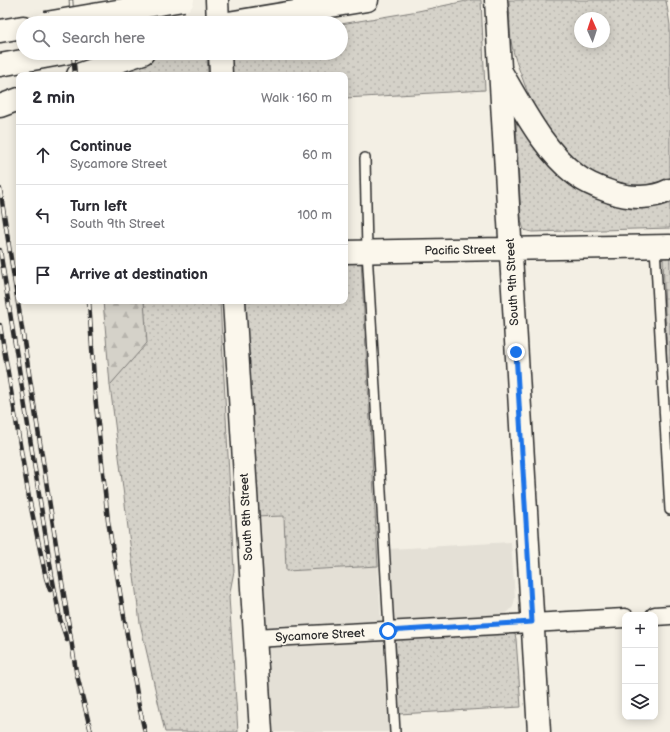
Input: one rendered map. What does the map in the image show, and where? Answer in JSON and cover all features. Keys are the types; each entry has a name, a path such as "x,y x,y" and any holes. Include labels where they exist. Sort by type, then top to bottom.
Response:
{"main road":[{"path":"88,16 183,0"},
{"path":"217,0 218,16"},
{"path":"264,16 367,0"},
{"name":"South 9th Street","path":"496,0 539,732"},
{"path":"0,31 16,28"},
{"path":"0,65 28,60"},
{"path":"87,72 122,60"},
{"path":"220,60 221,72"},
{"path":"501,72 531,122 553,152 576,175 597,187 619,195 630,197 653,196 670,190"},
{"path":"0,106 16,100"},
{"name":"Pacific Street","path":"348,252 663,246"},
{"name":"South 8th Street","path":"234,304 261,732"}],"street":[{"path":"658,616 670,615"},
{"name":"Sycamore Street","path":"254,638 622,618"}],"lane":[{"path":"365,158 367,251 395,732"},
{"path":"663,246 670,510"}],"shaded area":[{"path":"284,516 286,571 378,566 381,621 266,626 261,621 254,517"},
{"path":"511,542 515,598 513,607 506,614 394,621 390,549"},
{"path":"383,639 389,732 267,732 265,645"}],"green space":[{"path":"471,0 481,0 485,90 348,98 348,72 231,72 231,60 348,60 348,23"},
{"path":"509,0 666,0 670,25 670,178 654,184 646,185 630,185 613,182 589,172 575,163 563,152 544,126 529,96 514,54 510,29"},
{"path":"133,60 207,60 208,72 101,72 101,67"},
{"path":"516,123 523,126 566,180 670,199 670,228 532,232 524,230 521,220"},
{"path":"663,257 670,257 670,365 667,365"},
{"path":"348,260 361,260 378,566 286,571 284,516 254,517 242,304 348,304"},
{"path":"103,304 144,304 147,343 110,385"},
{"path":"144,304 220,304 234,571 229,597 238,732 165,732 140,623 110,385 146,343"},
{"path":"508,632 515,634 516,639 521,707 399,714 395,638"}],"railway":[{"path":"71,0 72,16"},
{"path":"74,60 75,72"},
{"path":"0,189 16,290"},
{"path":"0,250 52,576 60,619 67,640"},
{"path":"18,304 76,671 91,732"},
{"path":"89,304 95,395 108,521 139,706 145,732"},
{"path":"0,325 29,498 46,578 50,590"}],"route":[{"path":"388,631 532,622 516,352"}]}
